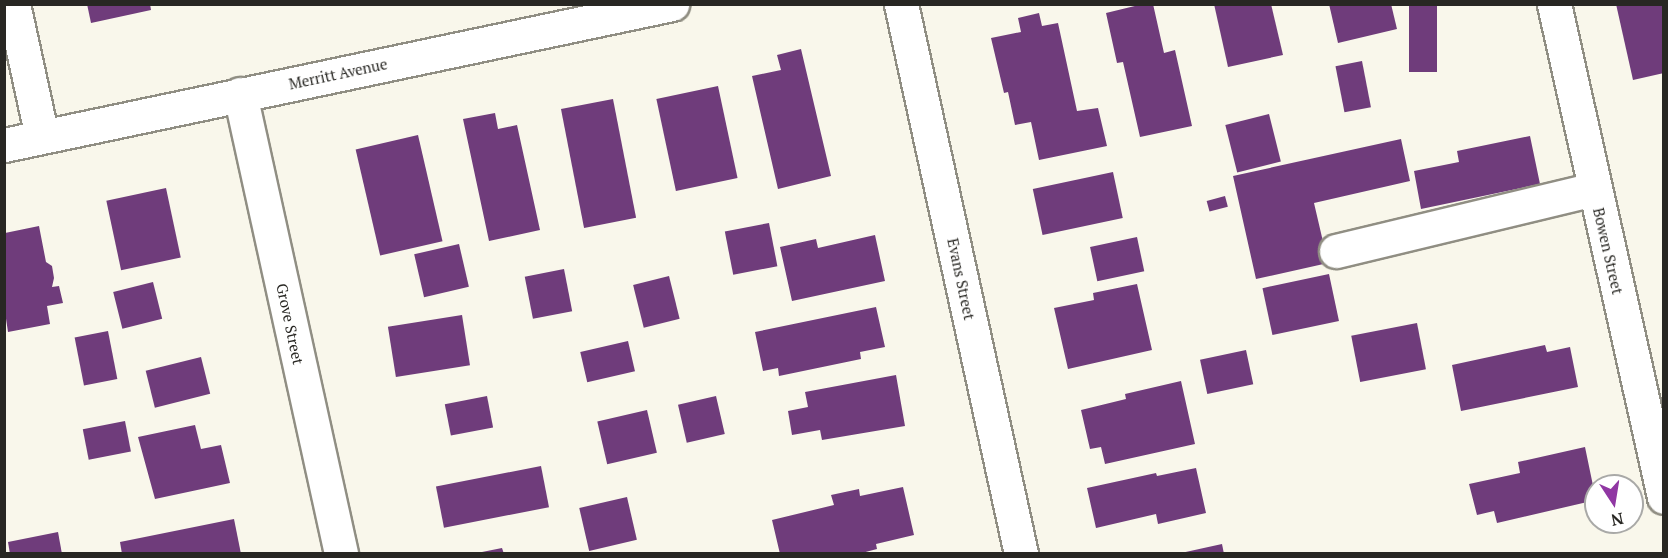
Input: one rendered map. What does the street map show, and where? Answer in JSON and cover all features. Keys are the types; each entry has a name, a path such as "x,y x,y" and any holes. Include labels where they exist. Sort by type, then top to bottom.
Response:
{"street":[{"path":"13,4 42,137"},
{"name":"Merritt Avenue","path":"4,145 672,4"},
{"name":"Evans Street","path":"901,4 1021,554"},
{"name":"Bowen Street","path":"1554,4 1664,497"},
{"name":"Grove Street","path":"240,94 341,554"},
{"path":"1336,251 1594,189"}],"building":[{"path":"87,4 150,4 151,10 91,23"},
{"path":"1143,4 1153,4 1164,53 1175,50 1192,126 1140,137 1123,62 1117,63 1106,13"},
{"path":"1214,4 1271,4 1283,55 1228,67"},
{"path":"1329,4 1391,4 1397,29 1338,43"},
{"path":"1409,4 1437,4 1437,72 1409,72"},
{"path":"1616,4 1664,4 1664,73 1633,80"},
{"path":"1039,13 1042,26 1058,23 1077,111 1098,108 1107,146 1039,160 1031,122 1015,125 1008,92 1004,93 991,38 1021,32 1018,18"},
{"path":"801,49 831,176 778,189 752,76 781,70 777,55"},
{"path":"1362,61 1371,107 1344,112 1335,66"},
{"path":"718,86 738,178 676,191 656,99"},
{"path":"613,99 636,218 584,228 561,109"},
{"path":"495,113 498,129 517,125 540,230 489,241 463,119"},
{"path":"1269,114 1281,162 1237,172 1225,125"},
{"path":"418,135 443,241 380,256 356,149"},
{"path":"1530,136 1540,184 1421,209 1414,171 1459,162 1457,151"},
{"path":"1401,139 1410,181 1314,203 1328,263 1256,279 1233,176"},
{"path":"1113,172 1123,218 1043,235 1033,189"},
{"path":"166,188 181,257 121,270 106,201"},
{"path":"1225,196 1228,207 1209,212 1207,201"},
{"path":"769,223 777,266 733,275 725,232"},
{"path":"39,226 46,262 52,266 54,278 52,287 59,286 63,303 47,306 50,324 8,332 5,312 5,233"},
{"path":"875,235 885,281 792,301 780,247 816,239 818,248"},
{"path":"1137,237 1144,271 1097,281 1090,247"},
{"path":"459,244 469,287 424,297 414,254"},
{"path":"564,269 572,311 533,319 525,277"},
{"path":"1329,274 1339,321 1272,335 1262,288"},
{"path":"669,276 680,319 644,328 633,285"},
{"path":"153,282 162,319 122,329 113,292"},
{"path":"1137,284 1152,350 1068,369 1054,308 1094,300 1093,293"},
{"path":"876,307 885,347 860,352 861,359 779,376 778,368 763,371 755,332"},
{"path":"462,315 470,365 396,377 388,327"},
{"path":"1417,323 1426,369 1360,382 1351,336"},
{"path":"108,331 117,379 84,386 75,337"},
{"path":"628,341 635,371 587,382 580,352"},
{"path":"1545,345 1547,352 1570,347 1578,387 1461,411 1452,365"},
{"path":"1246,350 1253,384 1207,394 1200,360"},
{"path":"201,357 210,394 155,408 146,371"},
{"path":"896,375 905,426 822,440 820,430 792,435 788,411 808,407 805,392"},
{"path":"1181,381 1195,444 1105,464 1101,447 1090,449 1081,410 1126,399 1125,394"},
{"path":"487,396 493,427 451,436 445,404"},
{"path":"716,396 725,434 687,443 678,405"},
{"path":"647,410 657,453 607,464 597,421"},
{"path":"125,421 131,451 89,460 83,429"},
{"path":"195,425 201,449 221,445 230,483 155,499 138,437"},
{"path":"1585,447 1591,474 1584,474 1584,503 1497,523 1494,511 1477,515 1469,484 1520,473 1518,462"},
{"path":"541,466 549,507 444,528 436,486"},
{"path":"1196,468 1206,513 1158,524 1156,514 1096,528 1087,488 1156,473 1157,476"},
{"path":"903,487 914,535 876,544 877,549 858,554 780,554 772,520 834,505 831,495 859,489 860,496"},
{"path":"627,497 637,540 589,551 579,508"},
{"path":"234,519 241,554 122,554 120,542"},
{"path":"58,532 62,554 10,554 8,542"},
{"path":"1222,544 1224,554 1181,553"},
{"path":"502,548 504,554 482,554 482,552"}]}
